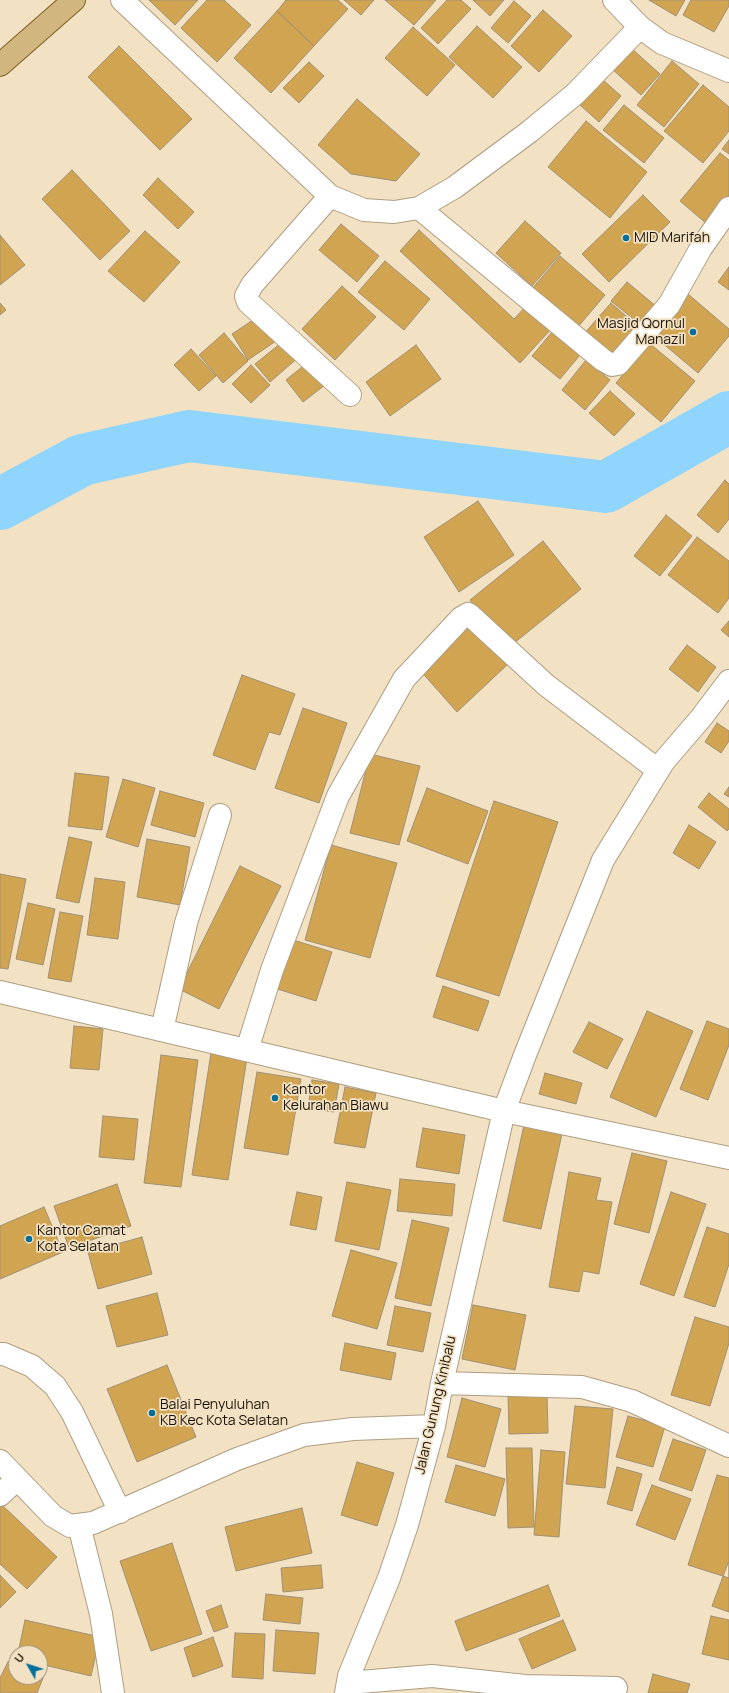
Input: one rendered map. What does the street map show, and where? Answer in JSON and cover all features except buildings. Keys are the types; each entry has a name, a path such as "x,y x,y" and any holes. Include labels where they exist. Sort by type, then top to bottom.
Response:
{"main road":[{"path":"0,65 74,0"}],"street":[{"path":"122,0 330,196 364,210 394,212 419,208 455,187 529,132 576,94 640,27"},
{"path":"614,0 640,27 662,43 729,72"},
{"path":"330,196 252,285 246,296 248,302 350,395"},
{"path":"419,208 603,360 612,365 618,364 669,305 702,248 729,208"},
{"path":"247,1050 272,970 338,796 404,679 461,618 468,614 471,616 546,685 658,770"},
{"name":"Jalan Gunung Kinibalu","path":"347,1688 407,1525 434,1426 442,1383 504,1111 525,1055 603,860 664,761 701,718 729,681"},
{"path":"162,1030 186,923 220,815"},
{"path":"0,992 504,1111 729,1158"},
{"path":"0,1354 4,1354 32,1366 55,1386 72,1412 120,1512"},
{"path":"442,1383 582,1387 632,1401 729,1446"},
{"path":"0,1461 53,1516 70,1526 93,1523 237,1459 304,1435 353,1429 434,1426"},
{"path":"0,1495 17,1479"},
{"path":"79,1525 101,1614 113,1693"},
{"path":"347,1688 432,1676 525,1686 616,1688"}],"waterway":[{"path":"0,504 82,460 189,436 606,487 729,417"}],"place":[{"name":"MID Marifah","path":"626,238"},
{"name":"Masjid Qornul Manazil","path":"693,332"},
{"name":"Kantor Kelurahan Biawu","path":"275,1098"},
{"name":"Kantor Camat Kota Selatan","path":"29,1239"},
{"name":"Balai Penyuluhan KB Kec Kota Selatan","path":"152,1413"}]}
